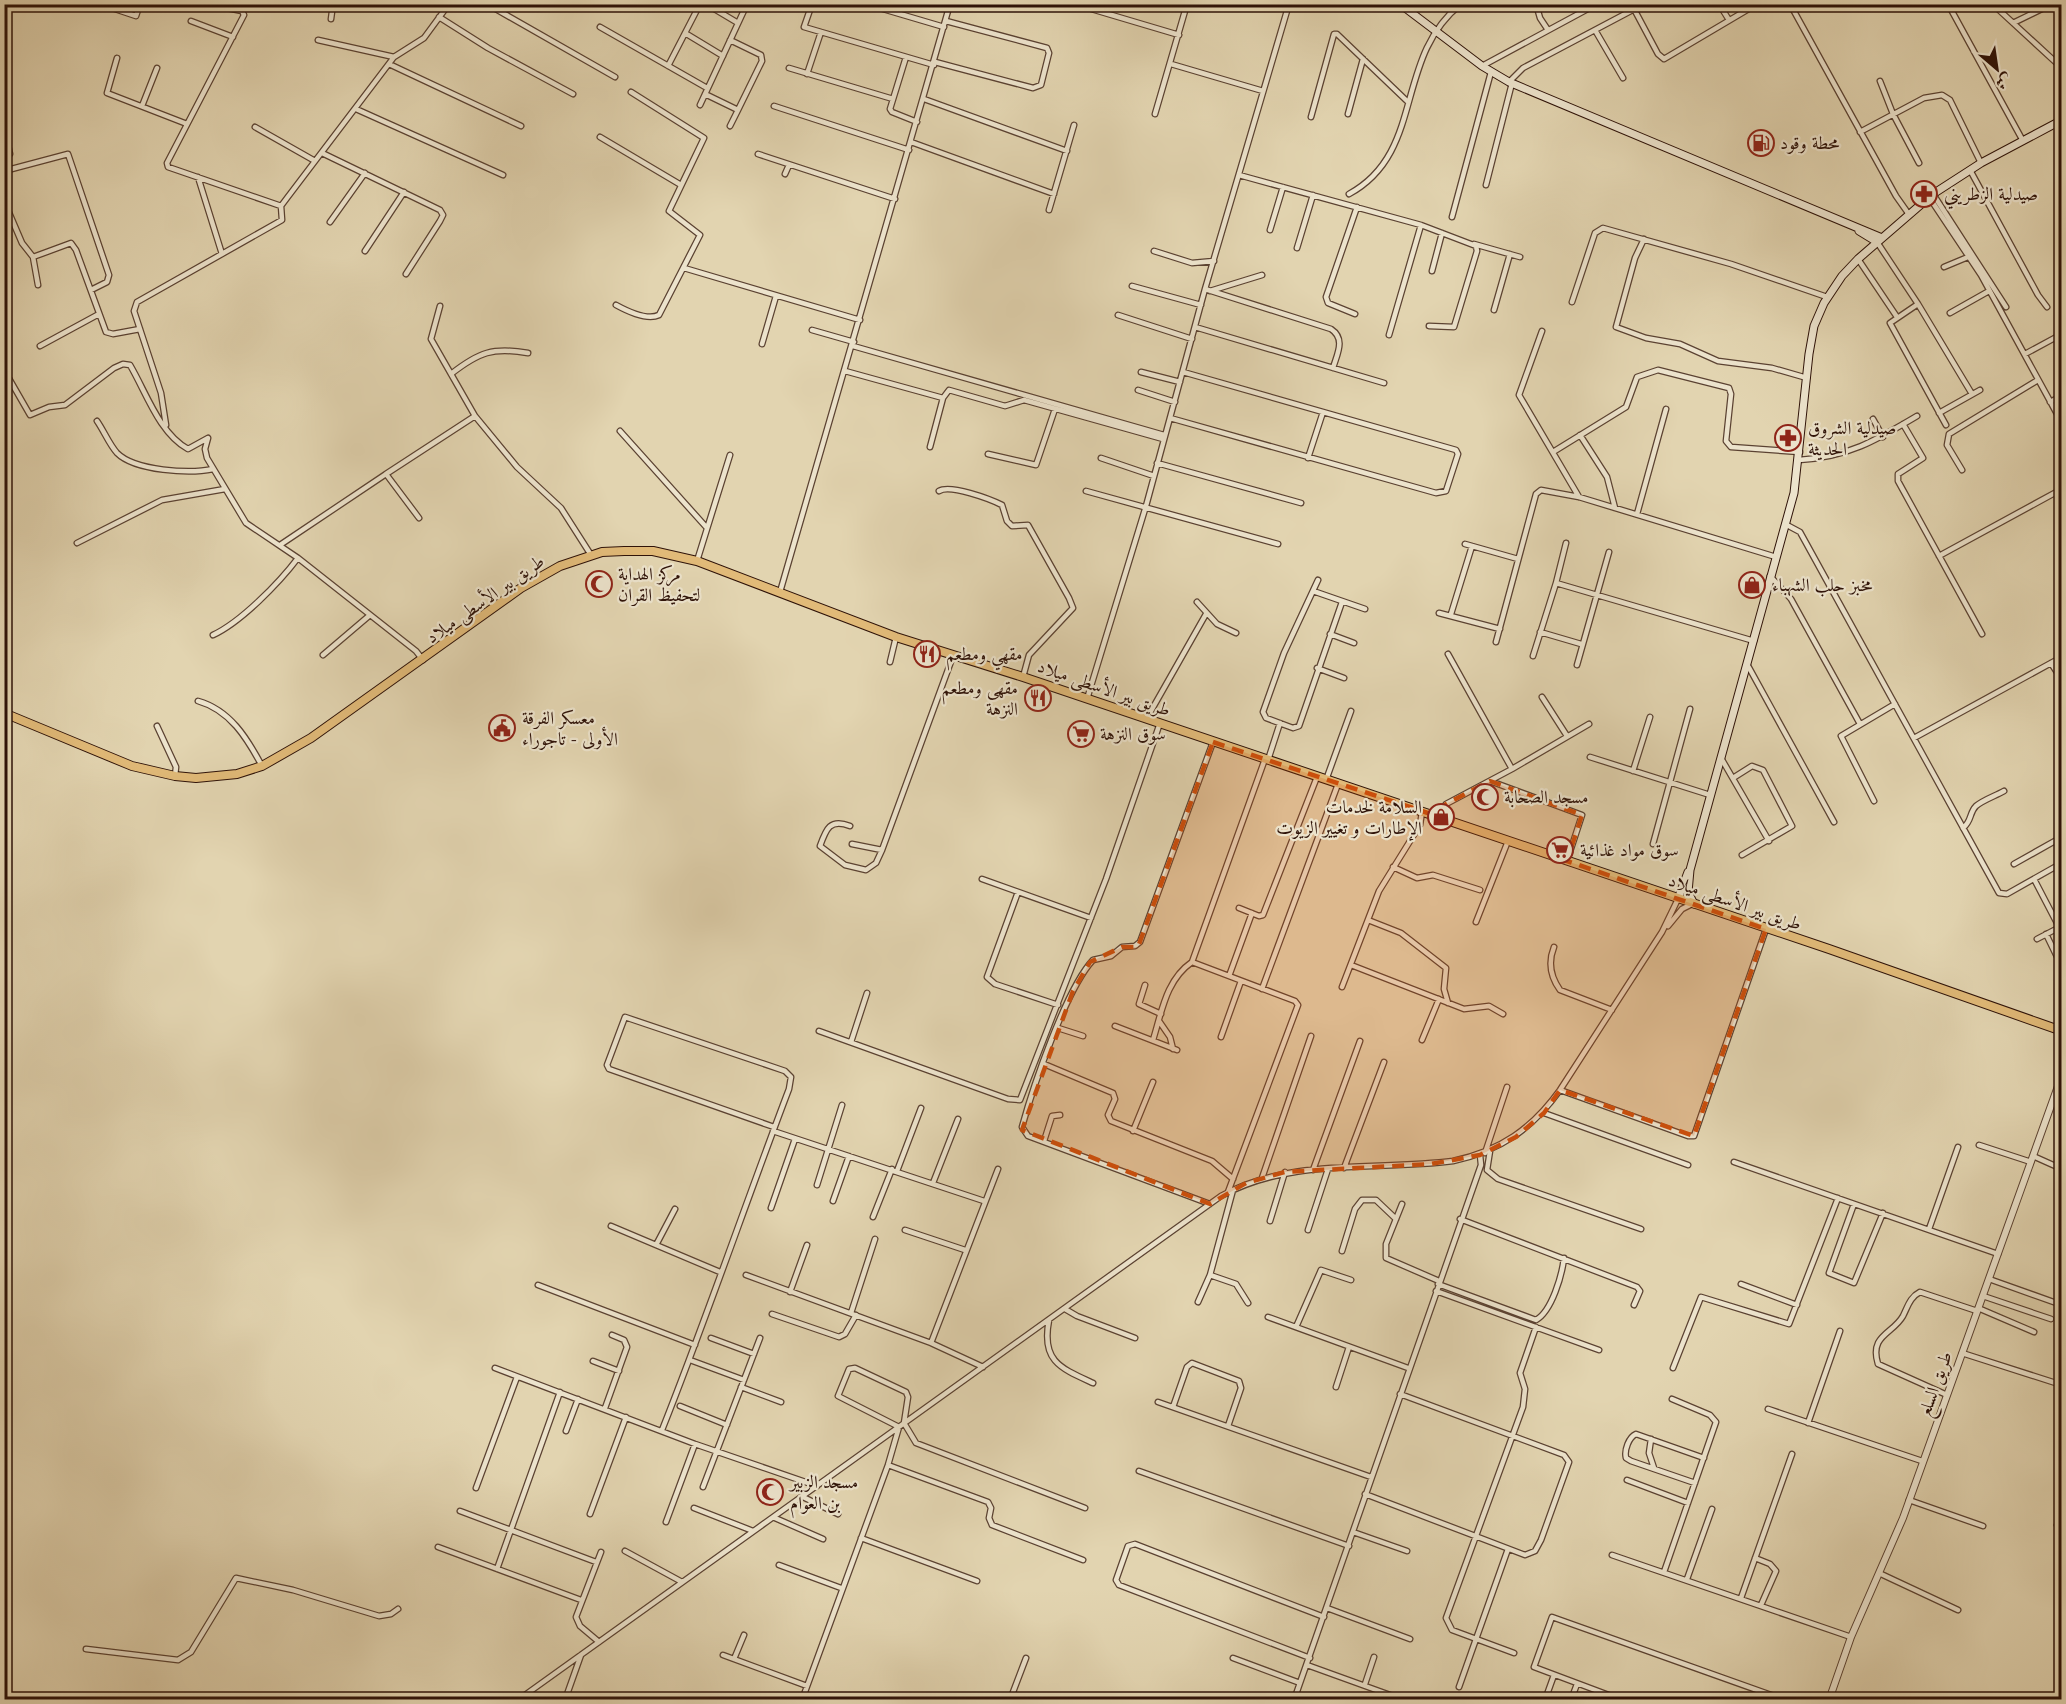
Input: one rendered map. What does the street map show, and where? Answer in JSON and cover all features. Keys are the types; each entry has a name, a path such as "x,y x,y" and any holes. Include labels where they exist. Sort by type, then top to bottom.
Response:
{"main road":[{"path":"1400,4 1482,66 1510,82 1847,223 1879,240"},
{"path":"1678,899 1690,870 1785,524 1799,460 1814,326 1827,297 1858,259 1908,213 1981,163 2061,120"},
{"path":"1866,232 1891,229"},
{"path":"1866,232 1868,240 1866,252"},
{"name":"طريق بير الأسطى ميلاد","path":"4,713 132,765 175,776 196,778 226,775 262,766 312,738 530,582 560,566 591,555 624,550 653,551 697,561 896,637 1023,677 1438,816 2061,1031"},
{"path":"1690,870 1688,892 1694,904"}],"street":[{"path":"100,4 136,15 140,4"},
{"path":"207,4 244,12 233,38 187,124 168,167 281,206"},
{"path":"330,19 333,4"},
{"path":"166,429 161,393 135,311 136,302 282,220 281,206 394,57 420,42 449,4"},
{"path":"487,4 615,77"},
{"path":"668,66 700,4"},
{"path":"706,4 738,23"},
{"path":"700,105 747,4"},
{"path":"812,4 803,26 906,57 1033,88 1041,85 1049,53 1047,48 946,21"},
{"path":"866,4 944,27"},
{"path":"780,592 935,64 950,4"},
{"path":"1155,114 1172,64 1187,4"},
{"path":"1086,699 1146,506 1201,306 1289,7 1272,4"},
{"path":"1349,194 1371,179 1389,158 1424,50 1434,31 1461,4"},
{"path":"1536,4 1540,18 1548,30"},
{"path":"1482,66 1597,4"},
{"path":"1486,185 1510,82 1523,68 1644,4"},
{"path":"1719,4 1729,20"},
{"path":"1634,9 1658,54 1664,59 1757,4"},
{"path":"1790,4 1860,132 1908,213"},
{"path":"1948,4 2022,141"},
{"path":"2001,4 1998,9 2061,68"},
{"path":"2013,23 2052,4"},
{"path":"1088,8 1179,35"},
{"path":"439,17 488,48 573,94"},
{"path":"191,21 233,38"},
{"path":"600,27 738,110"},
{"path":"1595,30 1623,78"},
{"path":"807,74 821,32"},
{"path":"685,33 723,56"},
{"path":"1311,117 1333,34 1337,34 1408,102"},
{"path":"318,40 394,57"},
{"path":"730,40 762,58 730,126"},
{"path":"906,57 891,112 917,122"},
{"path":"117,58 107,93 187,124"},
{"path":"1348,114 1363,59"},
{"path":"389,64 521,126"},
{"path":"1172,64 1263,91"},
{"path":"142,106 157,68"},
{"path":"789,68 893,99"},
{"path":"1452,217 1491,72"},
{"path":"1880,81 1893,114 1919,164"},
{"path":"616,305 628,312 657,316 700,235 670,213 704,138 631,92"},
{"path":"1860,132 1929,96 1946,96 1981,163"},
{"path":"924,99 1066,151"},
{"path":"774,106 909,150"},
{"path":"356,109 502,175"},
{"path":"1049,210 1074,125"},
{"path":"4,127 10,154 4,161"},
{"path":"255,127 315,161"},
{"path":"600,137 681,185"},
{"path":"911,142 1054,194"},
{"path":"322,153 436,207 442,215 406,274"},
{"path":"4,171 68,154 109,275 107,282 91,290"},
{"path":"758,154 895,199"},
{"path":"785,174 789,165"},
{"path":"1970,170 2032,284 2048,307"},
{"path":"330,222 365,173"},
{"path":"1239,175 1421,225 1472,243 1520,256"},
{"path":"198,177 222,254"},
{"path":"1270,230 1283,187"},
{"path":"365,250 404,192"},
{"path":"1297,248 1313,195"},
{"path":"1931,196 1989,291 2061,423"},
{"path":"1931,196 2006,306"},
{"path":"4,201 22,243 33,257 38,285"},
{"path":"1355,314 1328,303 1326,297 1357,207"},
{"path":"1389,335 1421,225"},
{"path":"1572,302 1596,231 1603,228 1772,277 1827,297"},
{"path":"1432,271 1442,232"},
{"path":"1644,239 1639,248 1616,327 1646,338 1680,344 1718,361 1772,368 1807,378"},
{"path":"1879,240 1972,394"},
{"path":"33,257 71,243 76,250 99,314 109,334 140,329"},
{"path":"1429,326 1451,329 1456,322 1477,251 1472,243"},
{"path":"1154,251 1192,263 1214,261"},
{"path":"1494,310 1510,254"},
{"path":"1944,267 1968,257"},
{"path":"1858,259 1897,317"},
{"path":"684,268 860,320"},
{"path":"1207,290 1262,275"},
{"path":"1132,286 1201,306"},
{"path":"1207,290 1335,332 1341,342 1334,368"},
{"path":"1950,313 1989,291"},
{"path":"762,344 776,296"},
{"path":"1918,304 1890,323 1946,425"},
{"path":"440,306 431,335 475,416 517,467 561,508 591,555"},
{"path":"40,346 99,314"},
{"path":"1118,315 1192,339"},
{"path":"1195,327 1384,382"},
{"path":"812,330 1164,437"},
{"path":"1542,331 1519,395 1579,497"},
{"path":"2025,354 2061,334"},
{"path":"451,374 479,354 507,350 528,353"},
{"path":"7,375 30,415 49,406 65,405 114,368 128,363 166,429 177,442 188,449 208,438 205,449 213,469 246,523 298,558 416,651 423,660"},
{"path":"1553,452 1626,407 1640,374 1658,370 1729,388 1731,394 1726,441 1731,447 1800,452"},
{"path":"845,371 943,398"},
{"path":"1141,372 1180,382"},
{"path":"1170,417 1436,493 1446,491 1458,454 1456,450 1183,372"},
{"path":"1962,470 1947,445 1949,434 2038,380"},
{"path":"930,447 943,398 949,390 1005,406 1024,400 1164,437"},
{"path":"1138,390 1175,402"},
{"path":"1939,413 1980,390"},
{"path":"2050,402 2061,396"},
{"path":"1637,514 1666,409"},
{"path":"988,454 1036,465 1055,410"},
{"path":"1308,458 1323,412"},
{"path":"280,545 475,416"},
{"path":"1799,460 1836,456 1859,449 1917,416"},
{"path":"1873,419 1883,437"},
{"path":"97,421 117,452 130,459 146,465 185,472 213,469"},
{"path":"1903,424 1923,458 1898,474 1898,481 1982,634"},
{"path":"620,431 707,528"},
{"path":"1580,435 1607,477 1615,508"},
{"path":"697,561 730,455"},
{"path":"1101,458 1154,476"},
{"path":"1157,463 1301,503"},
{"path":"386,474 418,518"},
{"path":"77,543 162,500 225,489"},
{"path":"939,491 949,489 988,498 1002,505 1007,521 1012,526 1028,525 1069,597 1073,608 1029,655 1023,677"},
{"path":"1939,556 2061,489"},
{"path":"1086,491 1278,544"},
{"path":"1496,642 1538,491 1579,497 1776,557"},
{"path":"1785,524 1800,532 1999,893 2007,894 2061,863"},
{"path":"1533,656 1566,543"},
{"path":"1465,544 1518,559"},
{"path":"1451,615 1472,546"},
{"path":"1576,665 1609,552"},
{"path":"213,634 226,627 252,604 298,558"},
{"path":"1770,576 1791,599 1860,724"},
{"path":"1318,580 1284,653 1263,712 1266,718 1293,728 1299,726 1317,668 1342,602"},
{"path":"1556,582 1754,641"},
{"path":"1313,591 1365,609"},
{"path":"1197,602 1206,614 1222,627 1236,633"},
{"path":"1439,613 1500,629"},
{"path":"1146,719 1151,715 1206,614"},
{"path":"323,655 370,615"},
{"path":"1540,632 1581,644"},
{"path":"1330,634 1354,643"},
{"path":"890,662 896,637"},
{"path":"1448,654 1512,769"},
{"path":"850,826 839,822 831,824 825,830 820,846 838,861 864,870 875,865 953,656"},
{"path":"1914,738 2061,657"},
{"path":"2051,663 2061,680"},
{"path":"1747,664 1834,822"},
{"path":"1317,668 1344,678"},
{"path":"1542,697 1567,736"},
{"path":"198,701 222,711 250,744 262,766"},
{"path":"1874,801 1841,736 1895,704"},
{"path":"1653,844 1690,709"},
{"path":"1326,780 1350,711"},
{"path":"1633,771 1650,717"},
{"path":"819,1030 1016,1101 1022,1095 1058,1005 1161,723"},
{"path":"1153,1040 1175,977 1192,962 1280,723"},
{"path":"1438,816 1446,804 1589,724"},
{"path":"157,726 176,767 175,776"},
{"path":"1209,1204 1028,1136 1022,1127 1073,991 1090,962 1111,956 1122,947 1135,946 1140,942 1213,742"},
{"path":"1590,757 1710,795"},
{"path":"1721,758 1769,841"},
{"path":"1733,778 1752,766 1763,770 1792,826 1742,855"},
{"path":"1239,908 1261,916 1266,911 1317,777"},
{"path":"1490,781 1582,815 1567,861"},
{"path":"1262,989 1338,784"},
{"path":"1963,828 1970,821 1973,810 1978,804 2004,791"},
{"path":"1342,987 1379,891 1420,825 1422,812"},
{"path":"2014,864 2061,837"},
{"path":"1476,922 1509,841"},
{"path":"852,843 882,850"},
{"path":"1393,867 1417,878 1433,875 1480,890"},
{"path":"982,879 1091,918"},
{"path":"2034,879 2060,926 2037,939"},
{"path":"1018,892 987,977 995,984 1058,1005"},
{"path":"518,1700 1230,1191 1262,1178 1285,1173 1431,1164 1485,1153 1516,1137 1544,1113 1560,1090 1662,932 1678,899"},
{"path":"1662,932 1682,909 1694,904"},
{"path":"1229,976 1252,913"},
{"path":"1368,920 1401,933 1446,968 1444,989 1448,1003"},
{"path":"1560,1090 1688,1137 1694,1136 1766,929"},
{"path":"2046,934 2061,967"},
{"path":"1554,947 1550,956 1550,969 1560,990 1612,1010"},
{"path":"1192,962 1295,1001 1298,1005 1233,1179 1210,1275 1198,1302"},
{"path":"1351,965 1469,1010 1489,1006 1503,1014"},
{"path":"1221,1037 1241,981"},
{"path":"1145,985 1138,1004 1161,1014"},
{"path":"851,1042 867,993"},
{"path":"1422,1040 1439,999"},
{"path":"662,1430 690,1360 720,1272 773,1129 791,1081 788,1072 626,1017 607,1065 609,1069 773,1129 795,1139 984,1201"},
{"path":"1115,1026 1175,1049 1159,1021"},
{"path":"1058,1028 1083,1036"},
{"path":"1262,1178 1311,1036"},
{"path":"1313,1170 1360,1041"},
{"path":"1344,1168 1384,1062"},
{"path":"1044,1064 1113,1093 1115,1099 1108,1119 1212,1161 1233,1179"},
{"name":"طريق السلع","path":"1829,1700 1851,1637 1881,1574 1909,1500 2061,1075"},
{"path":"1133,1131 1154,1082"},
{"path":"1294,1700 1507,1087"},
{"path":"817,1185 842,1105"},
{"path":"873,1217 921,1108"},
{"path":"1544,1113 1688,1165"},
{"path":"1044,1142 1052,1116 1060,1115"},
{"path":"933,1183 958,1119"},
{"path":"771,1208 795,1139"},
{"path":"1979,1146 2061,1169"},
{"path":"1929,1229 1958,1147"},
{"path":"1485,1153 1488,1173 1498,1179 1641,1229"},
{"path":"833,1201 849,1156"},
{"path":"1734,1162 1998,1254"},
{"path":"931,1343 998,1169"},
{"path":"1308,1230 1328,1169"},
{"path":"1270,1221 1285,1173"},
{"path":"1673,1368 1701,1297 1786,1325 1791,1322 1838,1198"},
{"path":"1341,1251 1355,1209 1362,1200 1376,1200 1396,1219"},
{"path":"1854,1203 1829,1273 1854,1283 1882,1213"},
{"path":"1402,1204 1386,1244 1386,1258 1439,1282 1536,1320 1545,1313 1562,1271 1564,1258"},
{"path":"656,1245 675,1209"},
{"path":"1460,1219 1638,1287 1640,1291 1634,1305"},
{"path":"610,1226 720,1272"},
{"path":"905,1230 965,1251"},
{"path":"772,1314 839,1337 845,1334 875,1239"},
{"path":"790,1292 807,1245"},
{"path":"1296,1327 1320,1270 1327,1270 1351,1280"},
{"path":"746,1275 931,1343 983,1367"},
{"path":"1210,1275 1236,1284 1248,1303"},
{"path":"1989,1279 2061,1305"},
{"path":"1741,1284 1797,1305"},
{"path":"538,1285 695,1345"},
{"path":"1436,1291 1599,1350"},
{"path":"1947,1395 1882,1367 1877,1360 1876,1349 1884,1333 1899,1321 1917,1293 1930,1294 1978,1310 2034,1332"},
{"path":"1983,1296 2051,1319"},
{"path":"1065,1309 1077,1316 1135,1338"},
{"path":"1268,1317 1408,1368"},
{"path":"1049,1320 1047,1346 1054,1361 1068,1371 1093,1383"},
{"path":"1514,1653 1452,1630 1446,1618 1513,1436 1526,1394 1520,1373 1536,1327"},
{"path":"1808,1423 1840,1331"},
{"path":"605,1408 627,1344 612,1335"},
{"path":"711,1338 754,1354"},
{"path":"703,1487 760,1338"},
{"path":"1336,1387 1349,1347"},
{"path":"1962,1353 2061,1385"},
{"path":"690,1360 744,1380"},
{"path":"593,1361 619,1371"},
{"path":"1173,1407 1187,1367 1192,1363 1239,1381 1241,1389 1228,1426"},
{"path":"495,1368 695,1444 817,1486"},
{"path":"802,1700 902,1425 908,1397 906,1392 855,1368 849,1369 838,1396 902,1425 916,1443 1085,1508"},
{"path":"476,1488 517,1377"},
{"path":"741,1387 781,1402"},
{"path":"497,1569 560,1392"},
{"path":"1365,1494 1525,1555 1535,1551 1569,1465 1564,1455 1400,1394"},
{"path":"566,1431 578,1399"},
{"path":"1664,1572 1716,1419 1672,1399"},
{"path":"1158,1402 1371,1477"},
{"path":"680,1406 727,1425"},
{"path":"1768,1409 1922,1461"},
{"path":"590,1514 626,1416"},
{"path":"1695,1483 1631,1461 1626,1458 1625,1454 1634,1434 1704,1458"},
{"path":"1651,1440 1649,1453 1654,1469"},
{"path":"666,1522 695,1444"},
{"path":"1741,1598 1792,1454"},
{"path":"888,1465 988,1502 992,1508 989,1518 992,1525 1083,1560"},
{"path":"1139,1471 1349,1546"},
{"path":"1627,1480 1688,1503"},
{"path":"803,1497 838,1514"},
{"path":"1909,1500 1983,1526"},
{"path":"694,1508 753,1531"},
{"path":"1687,1579 1712,1509"},
{"path":"460,1511 596,1562"},
{"path":"2057,1525 2061,1515"},
{"path":"775,1518 822,1539"},
{"path":"1353,1532 1407,1551"},
{"path":"861,1538 977,1581"},
{"path":"1310,1658 1119,1585 1116,1580 1128,1546 1135,1544 1324,1617"},
{"path":"438,1547 581,1600"},
{"path":"1459,1687 1474,1639 1508,1549"},
{"path":"625,1551 682,1582"},
{"path":"599,1642 576,1621 581,1600 601,1552"},
{"path":"1612,1555 1851,1637"},
{"path":"1755,1558 1770,1564 1776,1571 1761,1605"},
{"path":"779,1565 841,1588"},
{"path":"1881,1574 1958,1610"},
{"path":"86,1649 178,1660 191,1652 236,1578 293,1590 379,1616 391,1614 398,1609"},
{"path":"1327,1608 1410,1639"},
{"path":"1619,1699 1534,1666 1553,1616 1785,1700"},
{"path":"734,1659 744,1635"},
{"path":"565,1700 581,1655"},
{"path":"723,1655 807,1686"},
{"path":"1011,1699 1026,1658"},
{"path":"1233,1658 1300,1683"},
{"path":"1365,1684 1374,1658"},
{"path":"1307,1665 1365,1684 1404,1700"},
{"path":"1545,1700 1554,1675"},
{"path":"1571,1700 1577,1684"}],"highlighted area":[{"path":"1213,742 1437,816 1446,804 1490,781 1582,815 1567,861 1766,929 1694,1136 1560,1090 1544,1113 1516,1137 1480,1155 1431,1164 1285,1172 1246,1183 1210,1204 1022,1130 1073,991 1090,962 1122,947 1138,947"}],"place":[{"name":"محطة وقود","path":"1761,143"},
{"name":"صيدلية الزطريني","path":"1924,194"},
{"name":"صيدلية الشروق الحديثة","path":"1788,438"},
{"name":"مركز الهداية لتحفيظ القران","path":"599,584"},
{"name":"مخبز حلب الشهباء","path":"1752,585"},
{"name":"مقهي ومطعم","path":"927,654"},
{"name":"مقهى ومطعم النزهة","path":"1038,698"},
{"name":"معسكر الفرقة الأولى - تاجوراء","path":"502,728"},
{"name":"سوق النزهة","path":"1081,734"},
{"name":"مسجد الصحابة","path":"1485,797"},
{"name":"السلامة لخدمات الإطارات و تغيير الزيوت","path":"1441,817"},
{"name":"سوق مواد غذائية","path":"1560,850"},
{"name":"مسجد الزبير بن العوام","path":"770,1492"}]}
